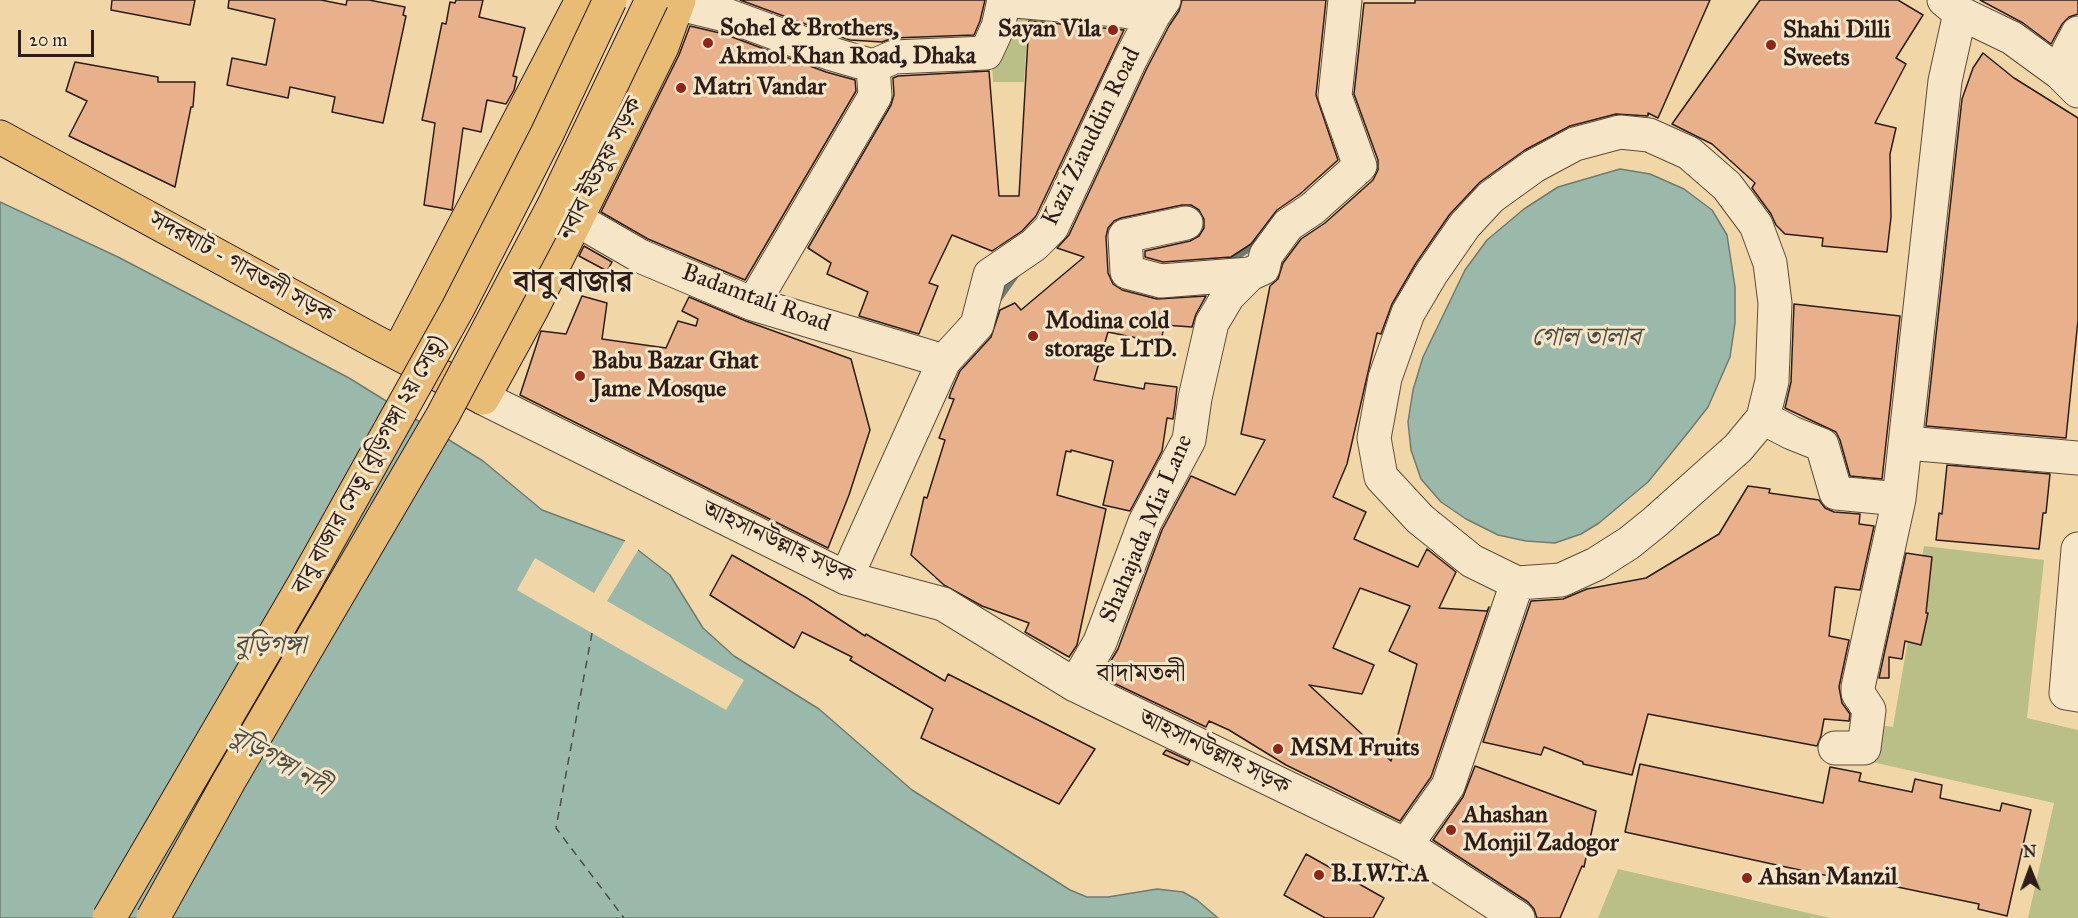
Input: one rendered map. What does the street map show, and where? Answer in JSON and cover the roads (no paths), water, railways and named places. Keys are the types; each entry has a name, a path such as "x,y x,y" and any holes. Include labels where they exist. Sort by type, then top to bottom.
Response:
{"highway":[{"path":"398,353 582,0"},
{"name":"বাবু বাজার সেতু (বুড়িগঙ্গা ২য় সেতু)","path":"109,918 304,584 458,308 548,134 610,0"},
{"name":"বাবু বাজার সেতু (বুড়িগঙ্গা ২য় সেতু)","path":"153,918 235,771 443,415 553,207 668,1"},
{"name":"নবাব ইউসুফ সড়ক","path":"483,398 533,307 662,47 668,1"},
{"name":"সদরঘাট - গাবতলী সড়ক","path":"0,136 483,398"}],"street":[{"path":"668,1 729,16 832,54 873,66 894,57 986,53 998,27 1004,0 1159,8"},
{"name":"Shahajada Mia Lane","path":"1075,685 1100,642 1145,522 1189,440 1195,398 1212,323 1228,296 1250,274 1263,268 1266,255 1288,225 1312,209 1360,166 1335,96 1346,0"},
{"path":"1835,748 1864,748 1869,710 1858,693 1858,687 1899,499 1907,444 1952,7 2012,38 2069,82"},
{"name":"Kazi Ziauddin Road","path":"846,578 944,361 977,325 990,275 1034,245 1052,226 1130,60 1159,8"},
{"path":"2069,82 2068,50 2078,33"},
{"path":"753,304 875,96 873,66"},
{"path":"1620,132 1649,135 1689,153 1727,186 1756,225 1770,263 1775,303 1772,381 1763,418 1738,448 1629,543 1596,564 1561,580 1517,584 1472,561 1420,519 1381,477 1374,438 1385,378 1408,313 1431,274 1465,225 1491,197 1534,166 1575,144 1620,132"},
{"name":"Badamtali Road","path":"576,219 640,256 753,304 944,361"},
{"path":"1186,223 1125,236 1127,272 1161,281 1250,274"},
{"name":"আহসানউল্লাহ সড়ক","path":"483,398 846,578 943,604 1075,685 1406,846 1518,918"},
{"path":"1763,418 1822,445 1836,493 1899,499"},
{"path":"1907,444 2078,458"},
{"path":"2078,549 2066,693 2078,695"},
{"path":"1406,846 1448,786 1517,584"}],"water":[{"name":"গোল তালাব","path":"1620,169 1650,174 1684,189 1712,210 1727,235 1735,287 1735,323 1730,357 1708,407 1690,430 1648,482 1599,523 1581,534 1555,543 1526,541 1498,535 1466,519 1441,502 1421,479 1411,450 1408,422 1413,390 1423,357 1465,270 1487,240 1524,209 1558,187"},
{"name":"বুড়িগঙ্গা","path":"0,202 118,257 349,378 483,461 542,510 625,541 670,575 703,628 734,656 819,709 912,790 1070,890 1087,897 1108,897 1157,889 1183,892 1197,900 1218,918 0,918"}],"waterway":[{"path":"1225,264 1262,239"},
{"path":"995,303 1018,271"}],"place":[{"name":"Sayan Vila","path":"1113,30"},
{"name":"Sohel & Brothers, Akmol Khan Road, Dhaka","path":"708,43"},
{"name":"Shahi Dilli Sweets","path":"1771,45"},
{"name":"Matri Vandar","path":"681,88"},
{"name":"Modina cold storage LTD.","path":"1033,336"},
{"name":"Babu Bazar Ghat Jame Mosque","path":"580,376"},
{"name":"MSM Fruits","path":"1278,749"},
{"name":"Ahashan Monjil Zadogor","path":"1451,830"},
{"name":"B.I.W.T.A","path":"1319,875"},
{"name":"Ahsan Manzil","path":"1747,878"}],"district":[{"name":"বাবু বাজার","path":"573,284"},
{"name":"বাদামতলী","path":"1141,675"}],"water label":[{"name":"বুড়িগঙ্গা নদী","path":"279,762"}]}
